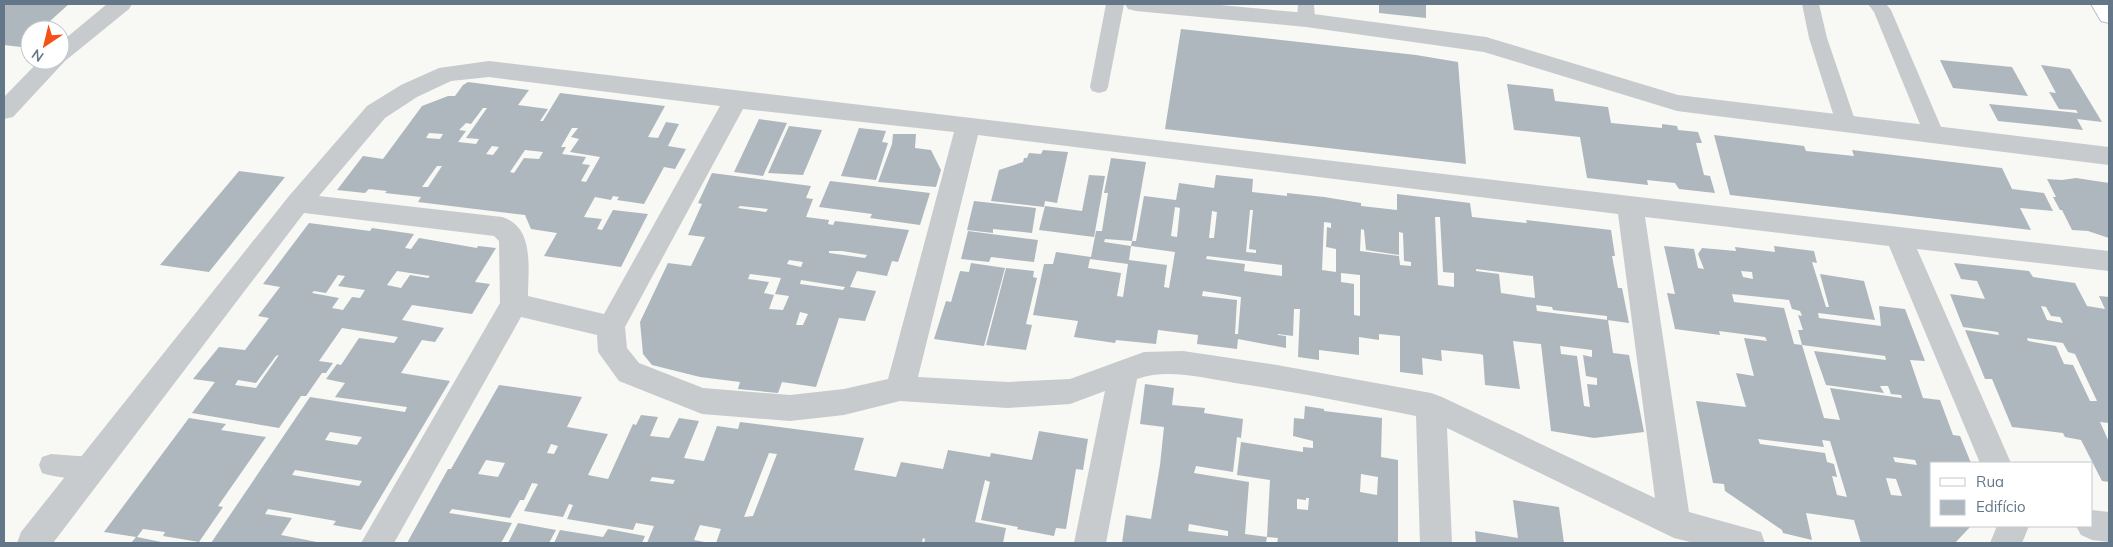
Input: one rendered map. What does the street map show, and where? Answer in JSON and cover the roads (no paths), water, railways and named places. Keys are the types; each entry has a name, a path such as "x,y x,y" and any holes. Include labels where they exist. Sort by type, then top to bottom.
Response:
{"street":[{"path":"70,47 121,4"},
{"path":"1136,4 1306,12 1486,45 1677,103 2109,156"},
{"path":"2102,4 2109,16"},
{"path":"33,543 298,203 376,112 409,91 447,74 489,69 736,100 968,125 1630,206 2109,261"},
{"path":"4,111 44,70"},
{"path":"736,100 611,327 613,352 629,372 702,401 790,408 844,402 900,389 1008,395 1070,390 1123,373 1144,364 1183,363 1277,377 1431,406 1674,522 1749,543"},
{"path":"900,389 968,125"},
{"path":"298,203 502,227 512,238 514,252 514,304 377,543"},
{"path":"1630,206 1674,522"},
{"path":"1898,236 1995,462"},
{"path":"514,304 611,327"},
{"path":"1090,543 1123,373"},
{"path":"1431,406 1436,543"},
{"path":"2093,525 2109,527"},
{"path":"2006,543 2013,527"}],"lane":[{"path":"1099,87 1114,4"},
{"path":"1810,4 1818,38 1846,123"},
{"path":"1876,4 1882,10 1934,134"},
{"path":"51,465 91,468"}]}
